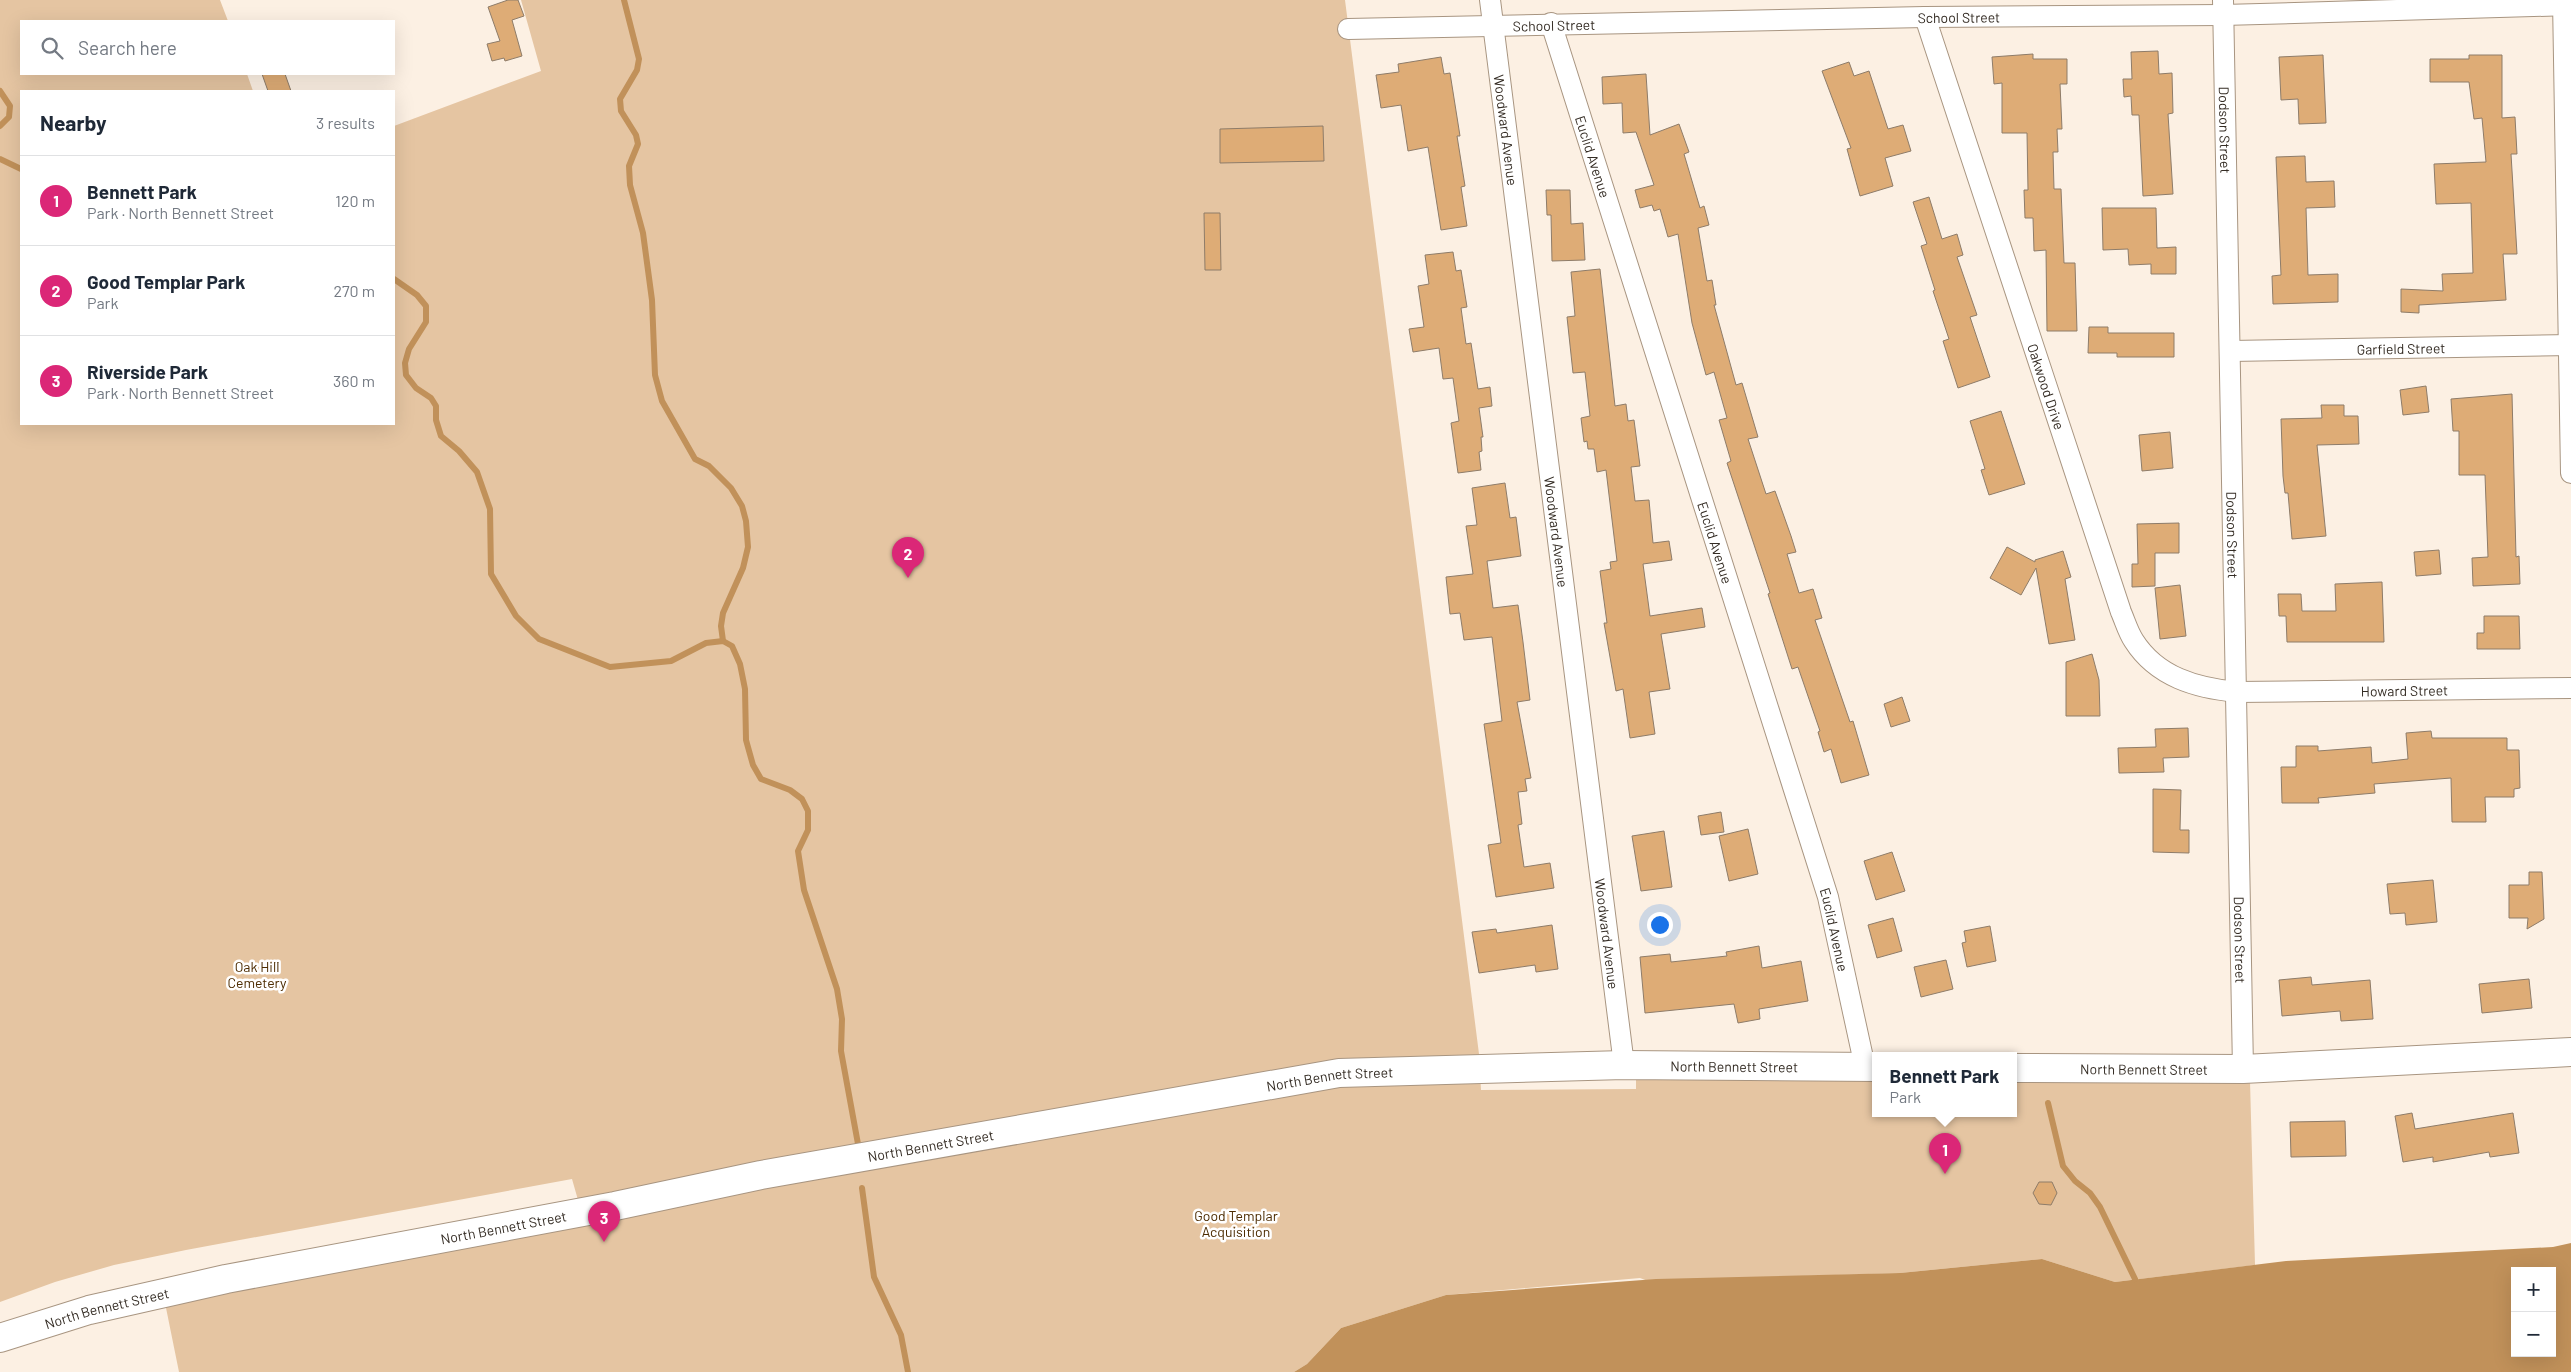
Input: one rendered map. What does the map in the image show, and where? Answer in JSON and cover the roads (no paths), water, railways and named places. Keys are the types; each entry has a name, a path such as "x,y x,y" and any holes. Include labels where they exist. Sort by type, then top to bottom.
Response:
{"main road":[{"name":"North Bennett Street","path":"2017,1068 2243,1070 2571,1052"},
{"name":"North Bennett Street","path":"0,1338 89,1310 226,1279 606,1208 761,1175 1340,1073 1624,1065 1871,1067"}],"street":[{"name":"Woodward Avenue","path":"1490,0 1624,1065"},
{"name":"School Street","path":"1348,29 1918,11 2565,4"},
{"path":"2565,4 2571,473"},
{"name":"Dodson Street","path":"2223,8 2231,351 2243,1070"},
{"name":"Oakwood Drive","path":"1918,11 2121,612 2134,640 2154,664 2180,681 2209,690 2237,692"},
{"name":"Euclid Avenue","path":"1552,23 1828,897 1871,1067"},
{"name":"Garfield Street","path":"2231,351 2570,345"},
{"name":"Howard Street","path":"2237,692 2571,688"}],"waterway":[{"path":"624,0 639,59 637,70 620,99 621,111 636,135 638,144 629,166 630,185 643,233 652,300 655,375 662,401 695,459 709,466 731,488 742,506 746,521 748,547 743,568 723,613 721,626 723,641"},
{"path":"0,91 10,106 9,117 0,126"},
{"path":"0,159 20,169"},
{"path":"395,280 417,295 426,306 426,322 409,349 405,363 406,375 416,388 431,398 436,406 436,420 441,436 459,451 477,472 490,509 491,574 516,616 539,639 610,667 671,661 706,643 723,641 732,646 740,664 745,689 746,740 753,765 761,779 790,790 802,799 808,811 808,830 798,851 804,890 837,989 842,1019 841,1051 858,1144"},
{"path":"2048,1103 2063,1166 2075,1181 2090,1193 2100,1207 2135,1279"},
{"path":"862,1188 874,1277 901,1335 908,1372"}],"place":[{"name":"Good Templar Park","path":"908,578"},
{"name":"Bennett Park","path":"1945,1174"},
{"name":"Riverside Park","path":"604,1242"}],"park label":[{"name":"Oak Hill Cemetery","path":"257,974"},
{"name":"Good Templar Acquisition","path":"1236,1224"}]}
